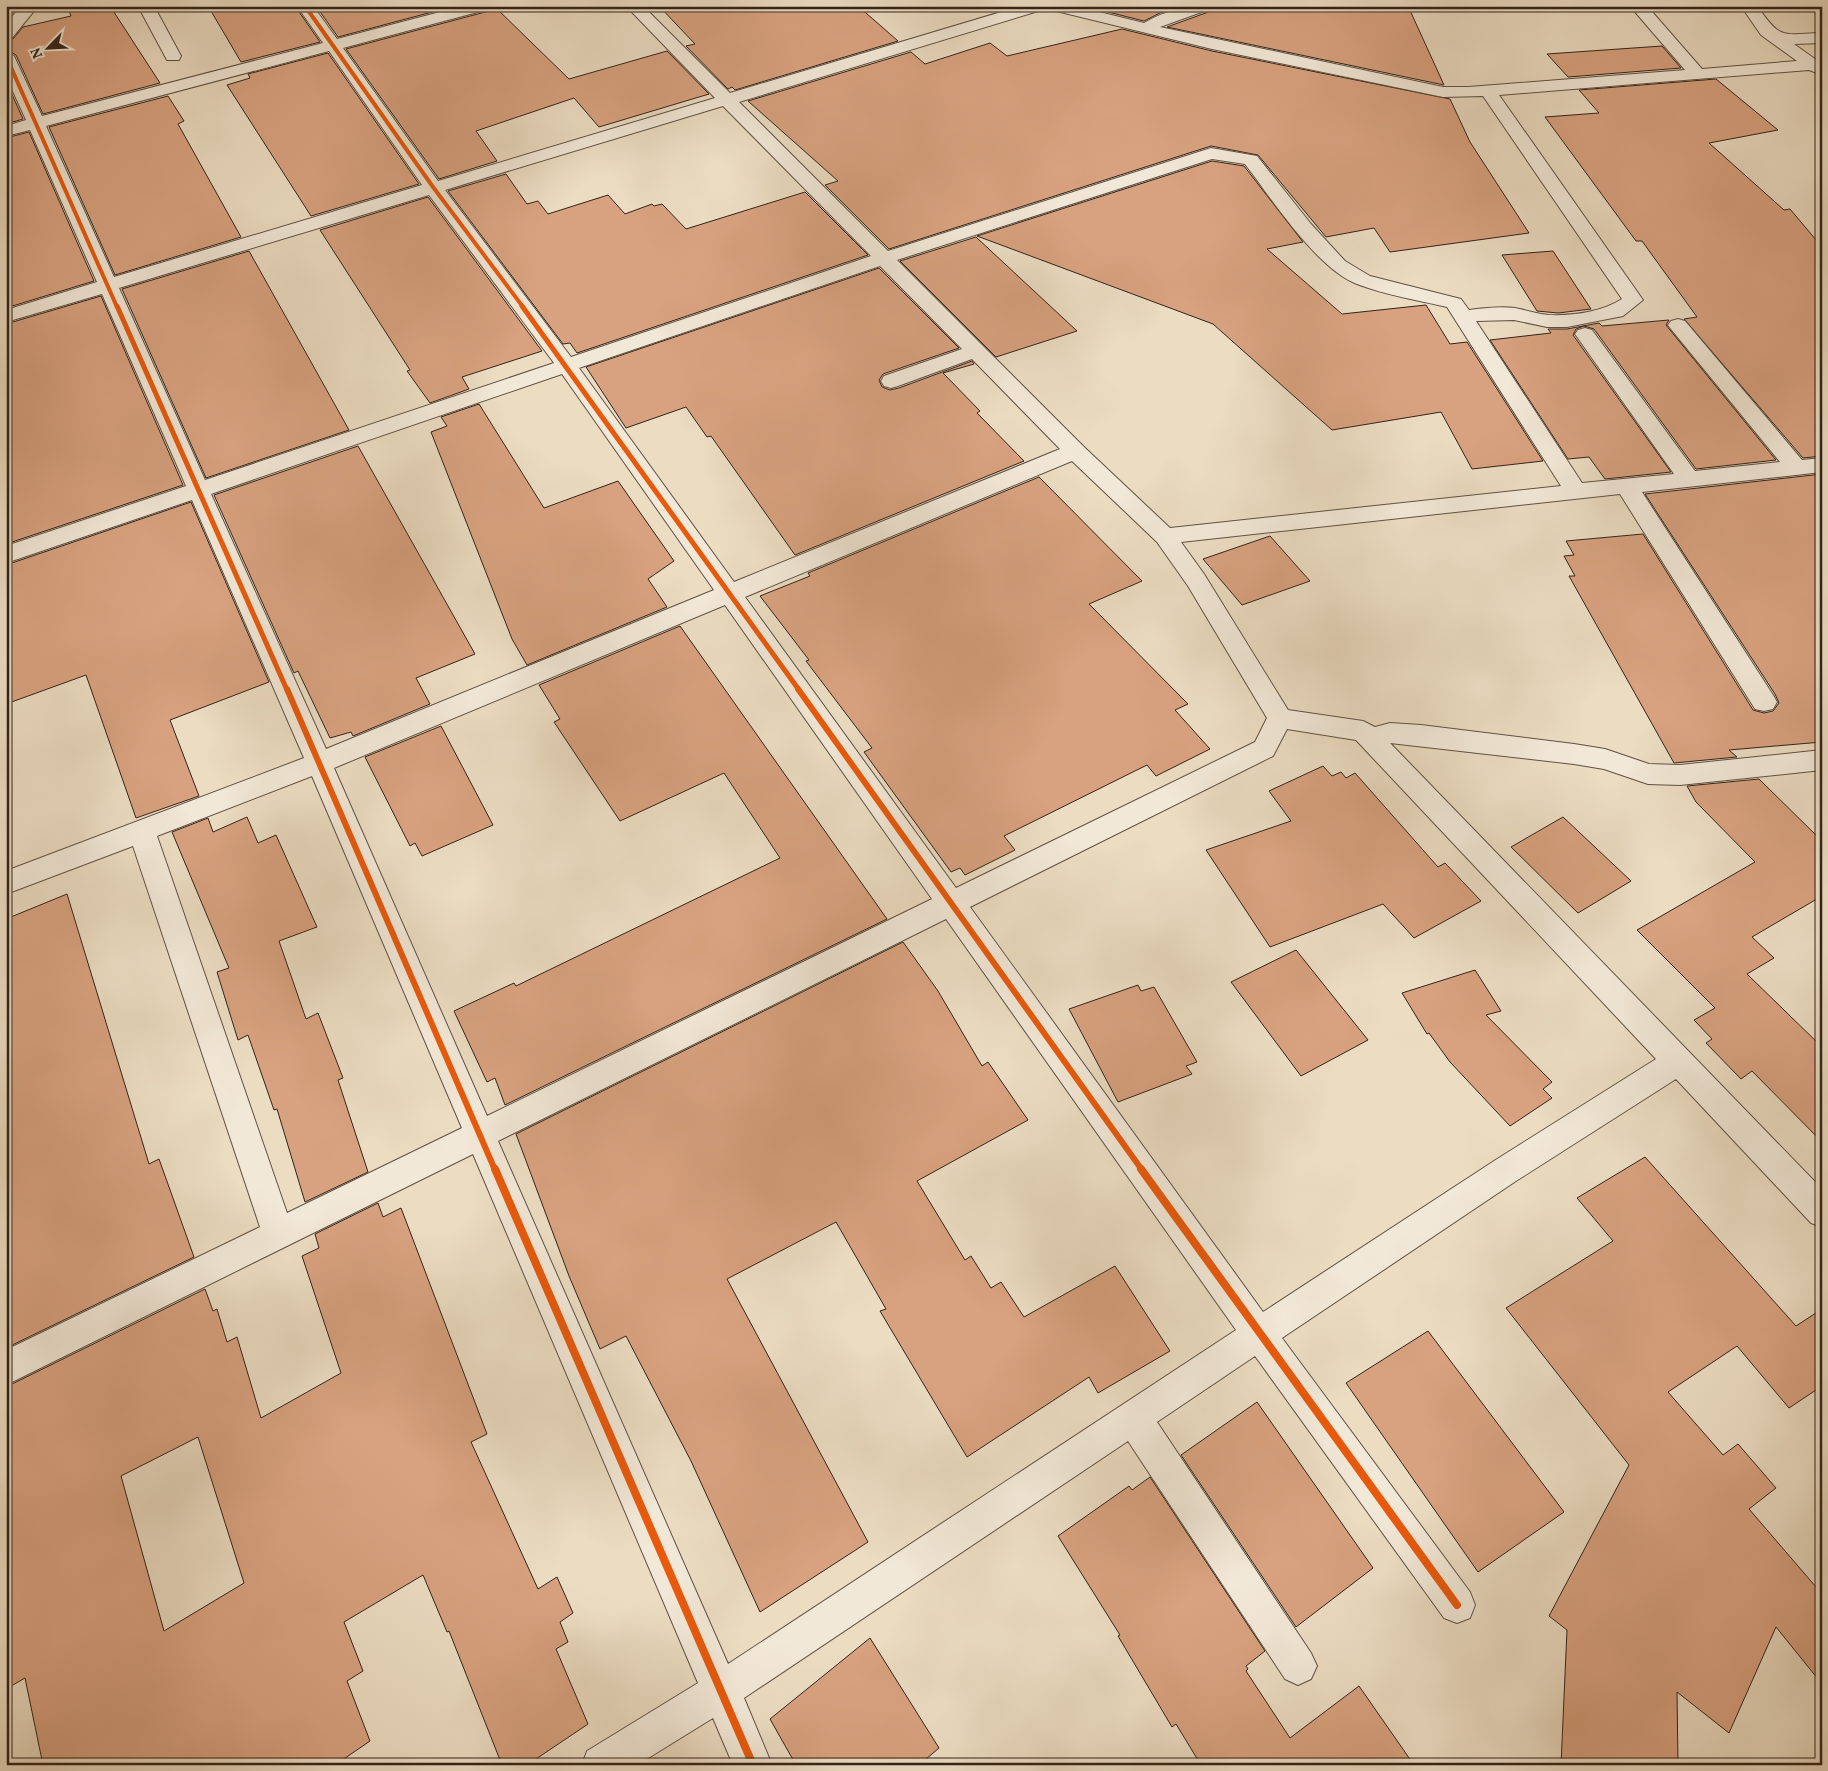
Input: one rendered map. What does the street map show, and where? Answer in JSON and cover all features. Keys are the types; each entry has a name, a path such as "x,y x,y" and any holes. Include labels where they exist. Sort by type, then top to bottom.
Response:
{"street":[{"path":"6,35 30,6"},
{"path":"146,6 173,56"},
{"path":"305,6 433,187 566,365 1258,1334 1457,1605"},
{"path":"6,131 483,6"},
{"path":"634,6 725,100 1075,451 1165,536 1196,580 1280,718 1363,731 1822,1212"},
{"path":"6,316 1039,6"},
{"path":"1054,6 1146,28 1432,90 1455,93 1698,74 1817,67"},
{"path":"1146,28 1162,19 1204,6"},
{"path":"1638,6 1698,74"},
{"path":"1749,6 1766,32 1817,67"},
{"path":"1775,39 1822,38"},
{"path":"6,56 320,763 478,1134 753,1765"},
{"path":"1463,317 1492,313 1514,314 1547,321 1567,321 1616,312 1633,300 1487,90"},
{"path":"6,555 198,488 884,258 1211,153 1251,160 1304,228 1338,265 1363,280 1454,303 1576,491"},
{"path":"1678,325 1797,468"},
{"path":"1585,334 1690,480"},
{"path":"891,381 976,351"},
{"path":"6,884 320,763 1075,451"},
{"path":"1165,536 1822,465"},
{"path":"1627,487 1764,702"},
{"path":"6,1368 478,1134 1264,749 1280,718"},
{"path":"1370,738 1390,733 1421,735 1565,753 1605,759 1648,774 1680,775 1822,760"},
{"path":"142,831 278,1234"},
{"path":"601,1765 721,1691 1505,1171 1677,1062"},
{"path":"1133,1417 1298,1666"}],"building":[{"path":"67,6 110,6 160,83 43,114 16,55 6,49 6,42 13,39 23,27 71,16"},
{"path":"208,6 295,6 320,42 241,62"},
{"path":"316,6 455,6 338,37"},
{"path":"494,6 569,79 667,51 709,94 599,127 574,98 476,131 497,161 439,179 346,49 489,11"},
{"path":"659,6 858,6 898,41 735,90 732,87 728,89 686,46 695,44"},
{"path":"1099,6 1184,6 1160,13 1144,21 1108,12"},
{"path":"1214,6 1408,6 1444,85 1167,27 1211,11"},
{"path":"1122,29 1212,51 1450,99 1470,142 1529,233 1390,252 1374,228 1326,237 1258,155 1211,146 889,249 825,185 838,181 748,101 911,52 925,64 990,43 1007,56"},
{"path":"1662,46 1681,68 1568,77 1547,54"},
{"path":"328,53 419,184 311,216 227,85 250,78 248,74"},
{"path":"1716,79 1778,130 1709,143 1784,210 1790,209 1822,247 1822,456 1803,458 1684,319 1697,317 1642,241 1636,241 1545,117 1599,113 1579,90"},
{"path":"6,81 23,119 6,124"},
{"path":"168,96 184,121 178,124 241,237 115,275 49,127"},
{"path":"29,132 94,281 6,308 6,138"},
{"path":"1212,161 1244,166 1303,242 1267,249 1342,314 1426,305 1450,344 1467,342 1543,461 1472,469 1441,412 1332,430 1213,324 977,236"},
{"path":"506,174 527,204 538,201 548,214 608,195 625,214 652,204 654,206 662,204 686,229 805,192 868,255 577,353 570,343 563,344 448,191"},
{"path":"428,197 542,351 462,377 469,389 430,403 407,371 410,370 320,230"},
{"path":"976,237 1077,331 996,357 900,261"},
{"path":"249,251 349,430 206,478 122,289"},
{"path":"1553,251 1591,309 1558,313 1537,311 1502,255"},
{"path":"879,268 959,348 883,374 879,380 882,387 890,390 899,388 972,361 974,364 943,373 980,411 977,413 1024,461 795,555 711,436 707,437 686,407 626,428 586,367"},
{"path":"101,296 183,485 6,544 6,324"},
{"path":"1669,320 1666,325 1776,460 1696,469 1594,329 1584,326 1576,329 1573,335 1671,472 1605,479 1589,457 1568,459 1490,340 1551,333 1548,329 1567,329 1599,323 1602,326"},
{"path":"479,404 544,508 618,481 674,561 648,579 667,607 527,665 512,639 431,432 447,426 441,417"},
{"path":"358,446 475,654 416,678 430,704 353,736 351,732 330,738 298,671 294,673 214,495"},
{"path":"1822,474 1822,742 1729,750 1737,757 1674,763 1569,576 1575,576 1564,556 1574,555 1566,541 1643,534 1753,710 1764,713 1773,711 1779,703 1775,694 1645,494"},
{"path":"1039,477 1142,581 1089,604 1188,704 1175,710 1210,749 1156,776 1147,765 1004,836 1015,850 965,875 960,868 951,872 864,752 872,748 806,661 809,660 760,596 810,576 808,573"},
{"path":"191,502 269,682 170,720 199,796 136,818 86,675 6,704 6,565"},
{"path":"1270,536 1310,581 1242,605 1203,559"},
{"path":"680,626 887,919 505,1105 495,1078 487,1082 454,1011 514,983 516,986 780,858 724,773 620,821 554,722 560,719 539,685"},
{"path":"441,726 493,825 422,856 415,843 410,846 365,757"},
{"path":"1323,766 1332,776 1341,772 1346,778 1355,773 1438,867 1445,863 1481,901 1414,938 1383,904 1270,947 1206,850 1291,821 1269,791"},
{"path":"1759,779 1822,841 1822,896 1752,937 1774,958 1747,974 1822,1047 1822,1142 1752,1071 1741,1079 1706,1043 1712,1039 1694,1020 1715,1008 1637,930 1755,862 1696,802 1687,786"},
{"path":"247,817 258,843 276,835 317,927 279,941 306,1019 318,1013 343,1078 338,1080 368,1172 305,1202 277,1109 274,1110 248,1035 238,1040 217,972 229,968 172,832 208,818 213,832"},
{"path":"1563,817 1631,881 1578,913 1511,847"},
{"path":"67,894 149,1164 159,1159 194,1257 6,1348 6,919"},
{"path":"903,942 938,991 982,1066 988,1062 1028,1120 917,1181 965,1260 971,1256 991,1288 1001,1282 1024,1317 1115,1266 1170,1351 1098,1393 1089,1377 967,1457 880,1311 886,1309 836,1222 727,1279 868,1542 760,1612 691,1461 626,1336 600,1349 569,1276 516,1134"},
{"path":"1296,950 1368,1040 1301,1076 1231,982"},
{"path":"1475,970 1501,1011 1486,1015 1552,1082 1543,1089 1552,1098 1510,1126 1450,1062 1429,1033 1427,1034 1402,993"},
{"path":"1138,985 1141,991 1154,987 1197,1062 1186,1066 1192,1074 1118,1102 1069,1009"},
{"path":"1645,1157 1796,1326 1822,1309 1822,1386 1789,1408 1737,1346 1668,1392 1723,1455 1738,1444 1776,1488 1749,1509 1822,1594 1822,1684 1776,1627 1729,1733 1677,1692 1678,1765 1561,1765 1567,1630 1549,1616 1629,1465 1506,1308 1613,1241 1577,1198"},
{"path":"378,1203 383,1217 401,1208 487,1434 471,1442 538,1589 557,1577 573,1613 560,1622 568,1642 556,1649 588,1724 527,1765 502,1765 449,1631 447,1632 423,1575 344,1622 363,1671 347,1681 370,1741 335,1765 43,1765 25,1678 6,1689 6,1387 205,1289 213,1311 217,1309 227,1342 237,1337 261,1418 341,1373 302,1256 319,1248 315,1234","holes":["198,1437 244,1583 164,1631 121,1476"]},
{"path":"1428,1331 1564,1512 1478,1572 1346,1383"},
{"path":"1257,1402 1373,1568 1296,1627 1181,1455"},
{"path":"1150,1477 1265,1651 1246,1666 1248,1669 1246,1671 1290,1738 1359,1686 1414,1765 1201,1765 1176,1724 1172,1727 1118,1636 1120,1635 1058,1536 1129,1486 1132,1490"},
{"path":"870,1638 939,1748 919,1765 796,1765 770,1719"}],"cycle path":[{"path":"305,6 433,187 566,365 1259,1334 1457,1605"},
{"path":"6,56 283,680 753,1765"}]}
